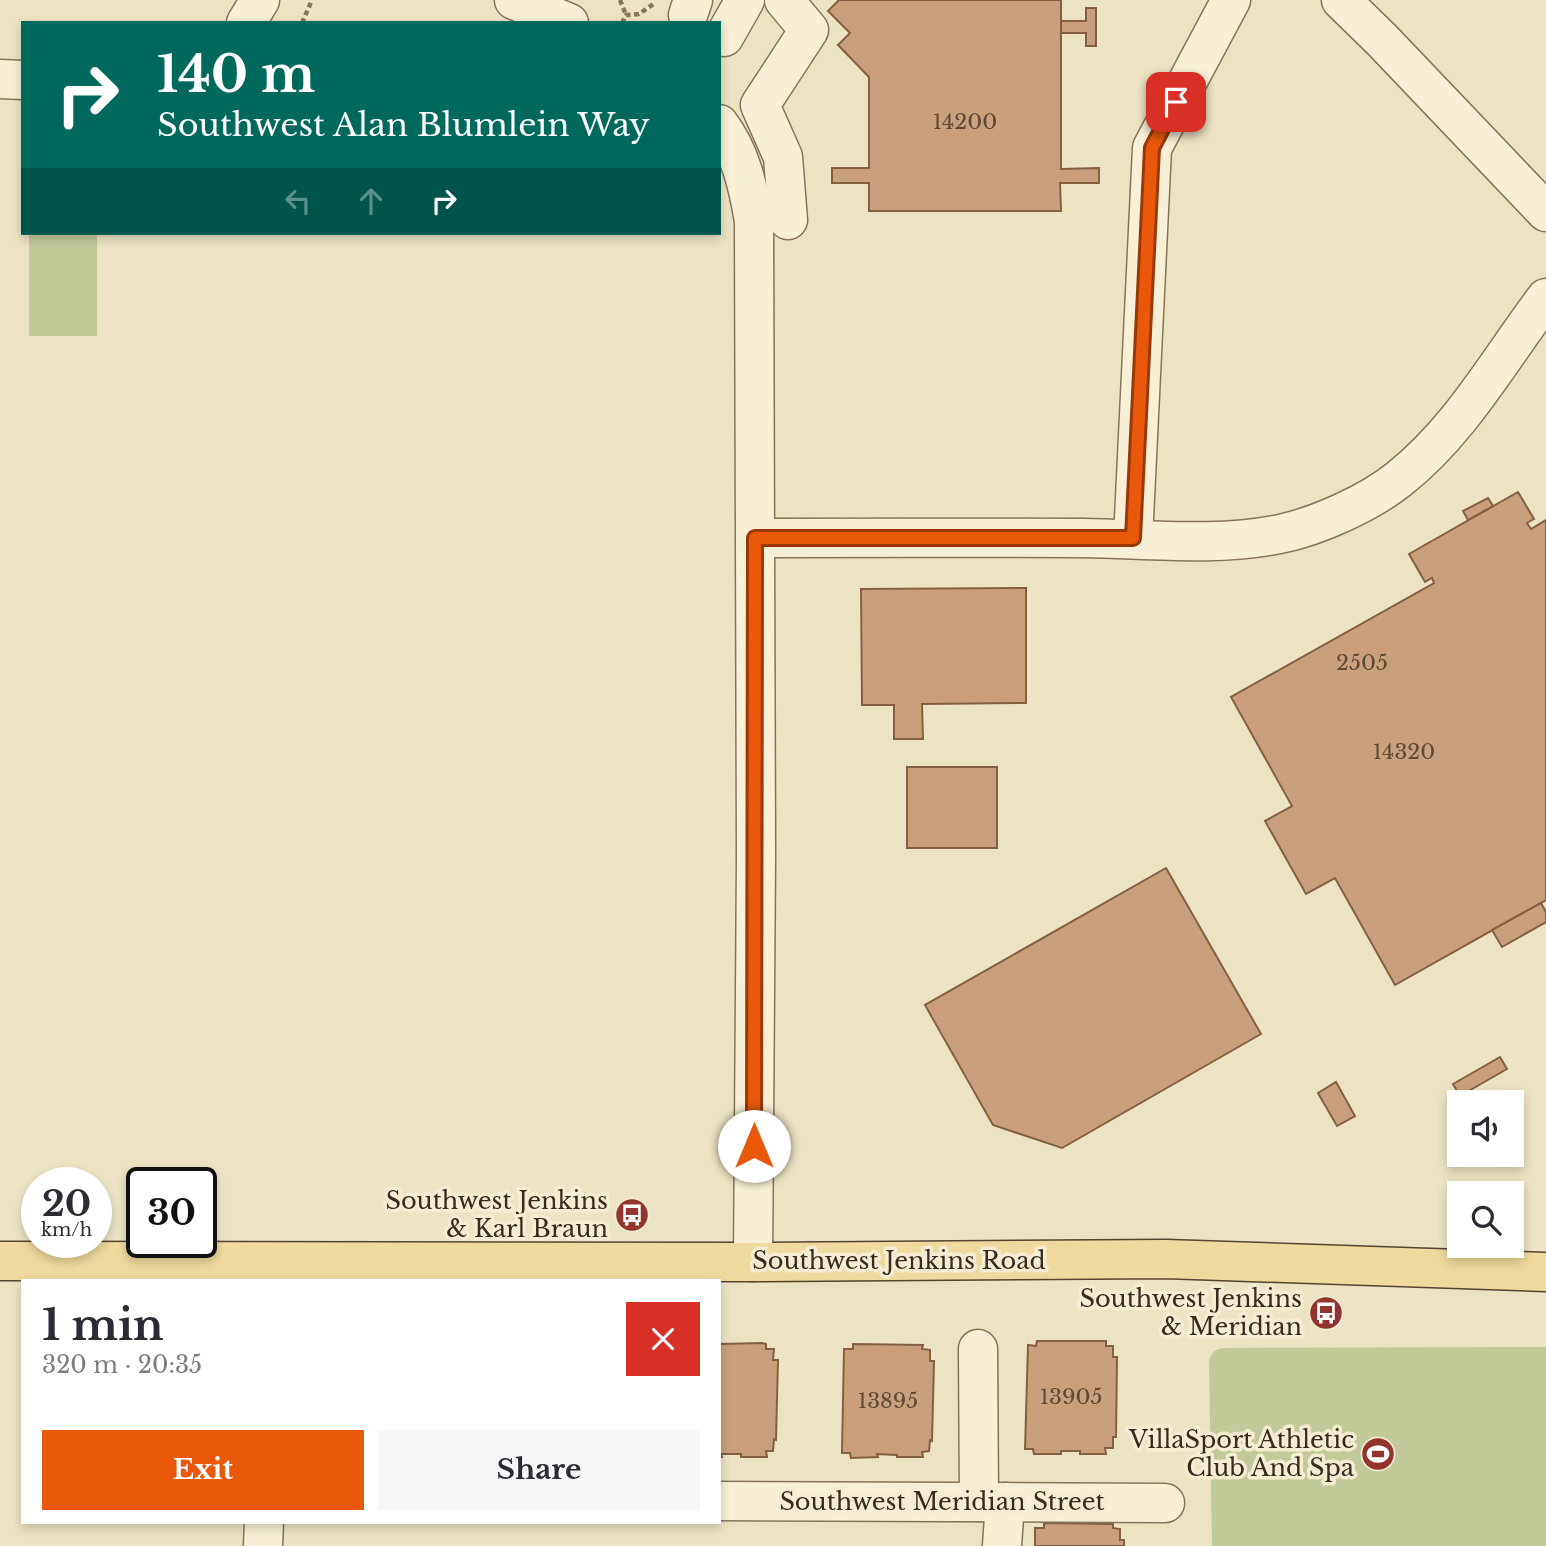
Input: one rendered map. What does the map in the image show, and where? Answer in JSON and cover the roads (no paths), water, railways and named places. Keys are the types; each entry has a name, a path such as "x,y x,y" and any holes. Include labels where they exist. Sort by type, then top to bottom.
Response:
{"main road":[{"name":"Southwest Jenkins Road","path":"0,1261 284,1271 753,1262 1166,1259 1546,1272"}],"street":[{"path":"247,21 260,0"},
{"path":"514,0 564,21"},
{"path":"724,37 745,0"},
{"path":"784,0 808,30 760,106 783,157 788,220"},
{"path":"1133,538 1152,148 1231,0"},
{"path":"1341,0 1546,212"},
{"path":"0,79 21,80"},
{"path":"721,127 742,166 754,221 756,883 753,1262"},
{"path":"755,538 1220,540 1282,533 1339,514 1398,480 1421,460 1480,393 1546,298"},
{"path":"978,1349 992,1502 1002,1546"},
{"name":"Southwest Meridian Street","path":"721,1501 1165,1503"},
{"path":"264,1524 264,1546"}],"place":[{"name":"Southwest Jenkins & Karl Braun","path":"632,1215"},
{"name":"Southwest Jenkins & Meridian","path":"1326,1313"},
{"name":"VillaSport Athletic Club And Spa","path":"1378,1454"}]}
